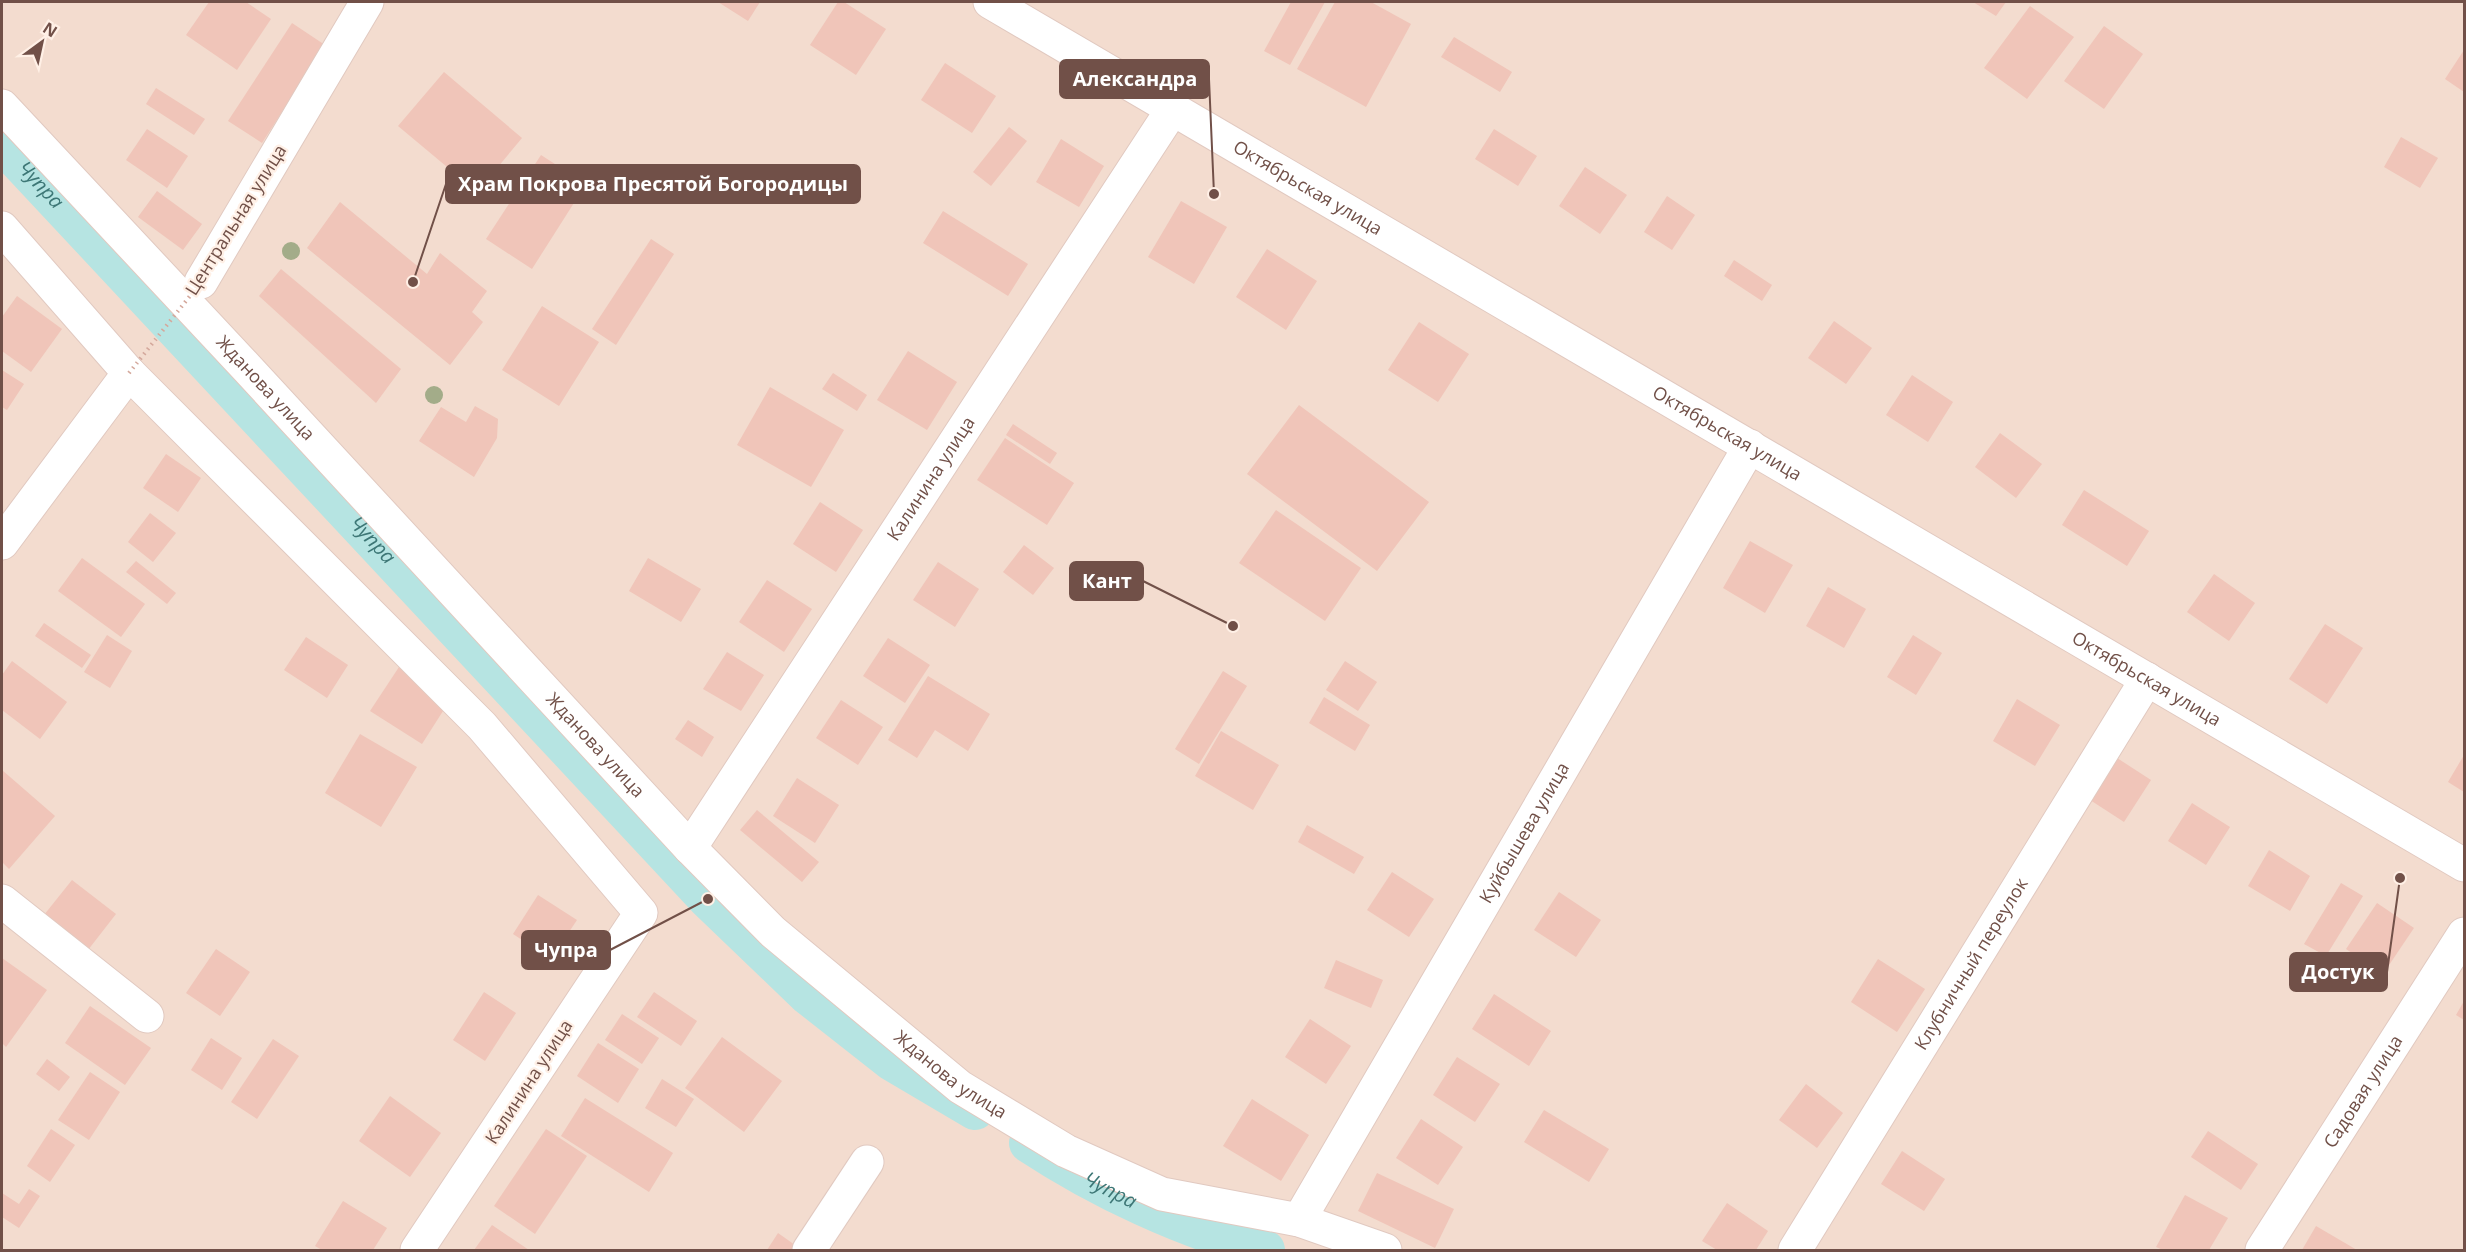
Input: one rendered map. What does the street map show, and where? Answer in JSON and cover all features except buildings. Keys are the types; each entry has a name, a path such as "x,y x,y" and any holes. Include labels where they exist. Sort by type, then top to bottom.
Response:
{"street":[{"name":"Центральная улица","path":"201,282 367,2"},
{"name":"Октябрьская улица","path":"990,2 2464,865"},
{"name":"Жданова улица","path":"2,106 690,848 773,932 960,1087 1066,1151 1162,1194 1299,1220 1385,1251"},
{"name":"Калинина улица","path":"690,848 1172,110"},
{"path":"2,228 129,373 2,543"},
{"name":"Калинина улица","path":"129,373 482,726 640,913 417,1251"},
{"name":"Куйбышева улица","path":"1299,1220 1750,446"},
{"name":"Клубничный переулок","path":"1795,1251 2147,679"},
{"path":"2,901 147,1016"},
{"name":"Садовая улица","path":"2262,1251 2464,934"},
{"path":"809,1251 867,1162"}],"path":[{"name":"Центральная улица","path":"129,373 201,282"}],"shaded area":[{"path":"2,2 2464,2 2464,1250 2,1250"}],"waterway":[{"name":"Чупра","path":"2,143 708,899 808,995 892,1061 975,1110"},
{"name":"Чупра","path":"1029,1143 1084,1176 1143,1206 1204,1231 1265,1250"}],"place":[{"name":"Александра","path":"1214,194"},
{"name":"Храм Покрова Пресятой Богородицы","path":"413,282"},
{"name":"Кант","path":"1233,626"},
{"name":"Достук","path":"2400,878"},
{"name":"Чупра","path":"708,899"}]}
